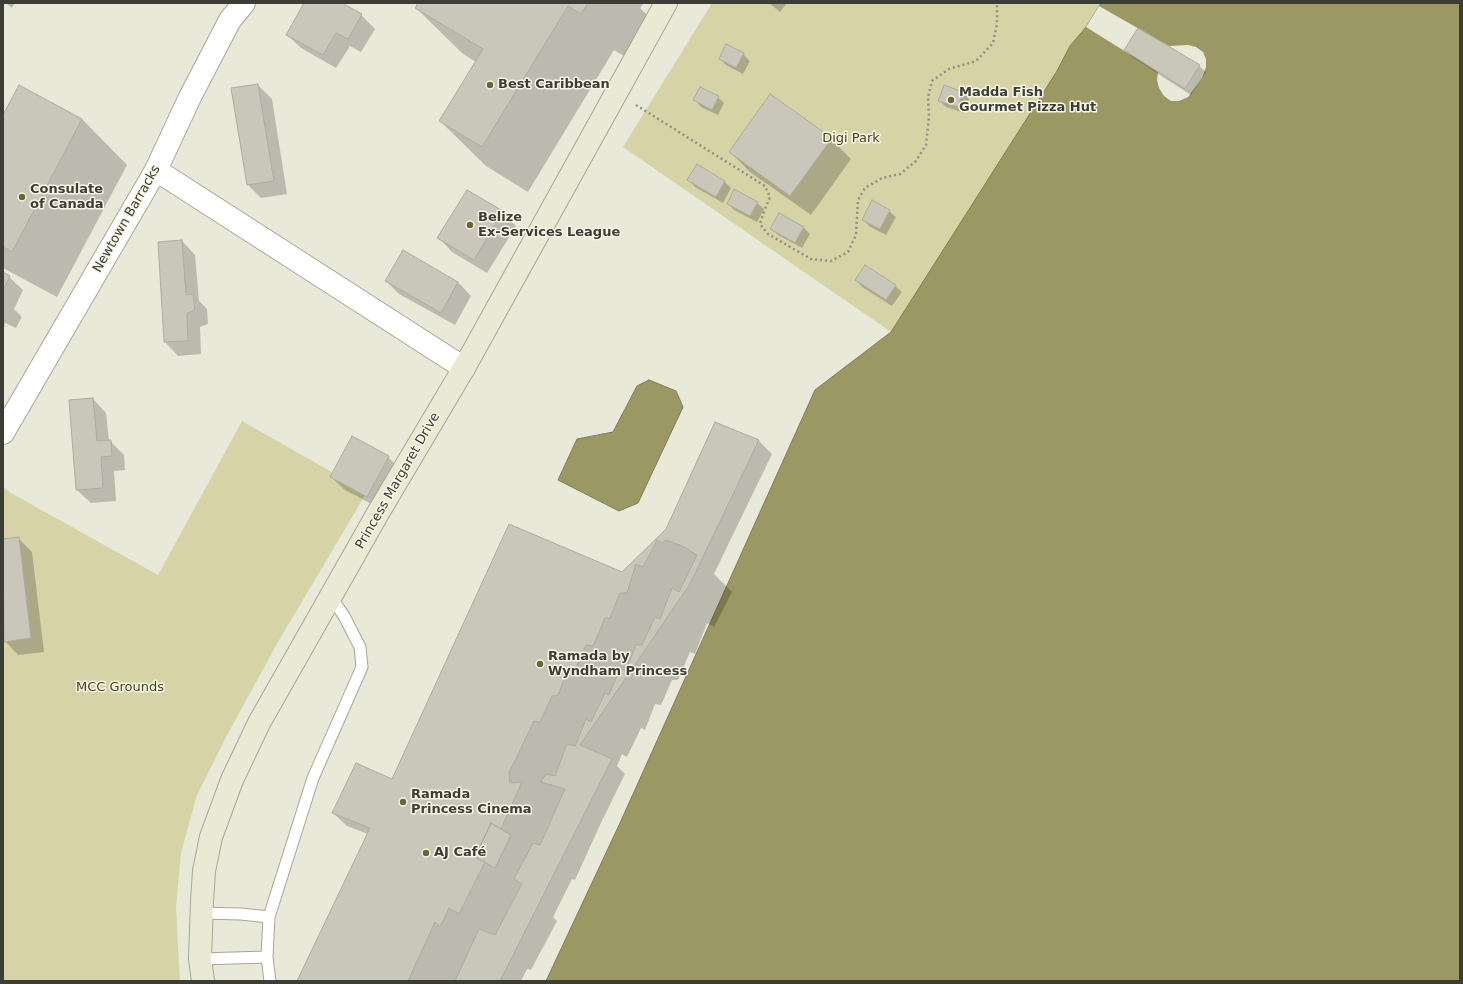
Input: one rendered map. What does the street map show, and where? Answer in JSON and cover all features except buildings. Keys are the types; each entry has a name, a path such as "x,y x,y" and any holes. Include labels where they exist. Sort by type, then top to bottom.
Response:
{"main road":[{"name":"Princess Margaret Drive","path":"203,981 200,959 204,870 211,837 232,780 259,723 378,513 464,368 666,3"}],"street":[{"name":"Newtown Barracks","path":"3,433 156,170 190,97 230,20 244,3"},
{"path":"156,170 464,368"}],"lane":[{"path":"270,981 267,957 269,917 313,778 362,667 360,647 344,616 331,597"},
{"path":"201,913 241,914 269,917"},
{"path":"200,959 267,957"}],"path":[{"path":"616,92 765,186 770,197 760,224 768,234 812,259 831,261 848,252 856,235 858,200 865,188 882,178 900,174 916,162 926,145 929,117 928,97 932,81 949,70 976,61 993,43 997,24 997,3"}],"green space":[{"name":"Digi Park","path":"712,3 1101,3 1086,27 1070,46 1057,71 891,332 623,147"},
{"name":"MCC Grounds","path":"242,421 367,492 278,642 225,739 197,795 181,853 176,907 180,981 3,981 3,487 11,493 158,575"}],"shaded area":[{"path":"1101,3 1460,3 1460,981 546,981 620,823 815,390 891,332 1057,71 1070,46 1086,27"},
{"path":"649,380 676,391 683,407 638,503 619,511 558,480 577,439 613,432 637,386"}],"pier":[{"path":"1099,6 1169,46 1188,45 1196,47 1203,52 1206,59 1206,67 1202,78 1188,97 1179,101 1171,101 1164,96 1159,88 1157,80 1158,72 1086,27"}],"place":[{"name":"Best Caribbean","path":"490,85"},
{"name":"Madda Fish Gourmet Pizza Hut","path":"951,100"},
{"name":"Consulate of Canada","path":"22,197"},
{"name":"Belize Ex-Services League","path":"470,225"},
{"name":"Ramada by Wyndham Princess","path":"540,664"},
{"name":"Ramada Princess Cinema","path":"403,802"},
{"name":"AJ Café","path":"426,853"}]}
